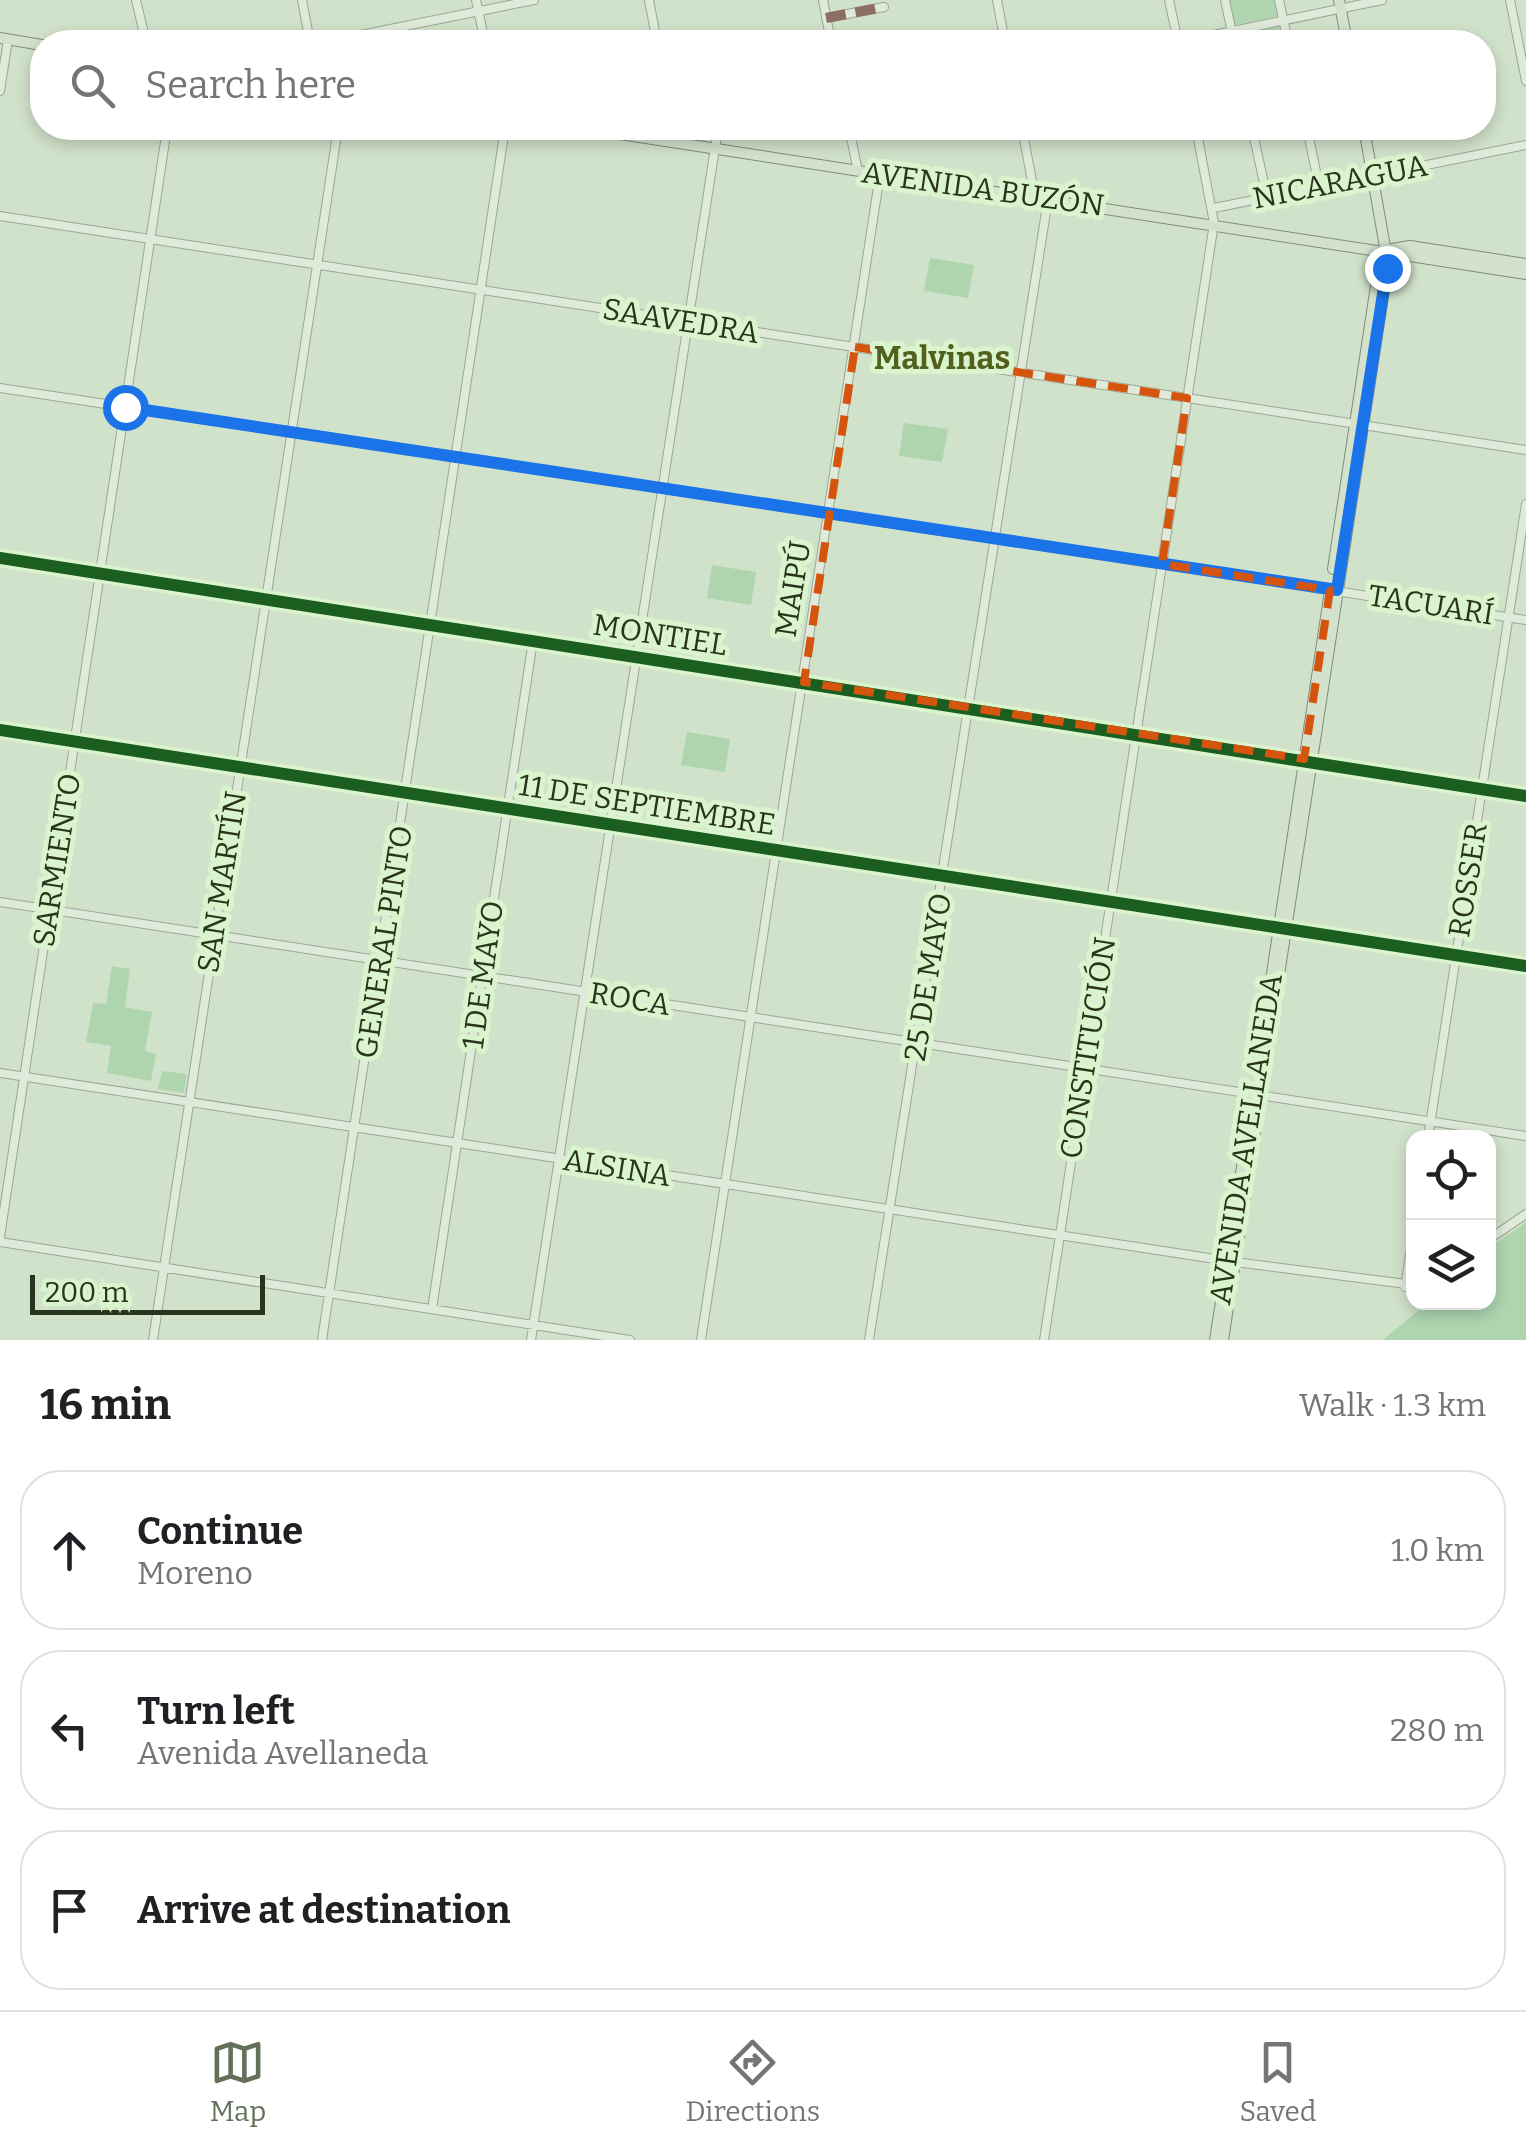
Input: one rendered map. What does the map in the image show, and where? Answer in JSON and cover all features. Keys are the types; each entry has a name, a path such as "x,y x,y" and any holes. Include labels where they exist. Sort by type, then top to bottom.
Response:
{"main road":[{"path":"1339,4 1344,30"},
{"path":"4,39 30,43"},
{"name":"AVENIDA BUZÓN","path":"662,140 1386,250"},
{"path":"1366,140 1386,250"},
{"path":"1386,250 1410,246 1526,264"},
{"path":"1386,250 1526,274"},
{"name":"AVENIDA AVELLANEDA","path":"1219,1340 1359,424 1379,266 1386,250"}],"street":[{"path":"136,0 143,30"},
{"path":"302,0 308,30"},
{"path":"476,0 482,30"},
{"path":"385,30 534,0"},
{"path":"649,0 655,30"},
{"path":"823,0 828,30"},
{"path":"997,0 1003,30"},
{"path":"1169,0 1176,30"},
{"path":"1225,0 1232,30"},
{"path":"1280,0 1286,30"},
{"path":"1241,30 1339,4 1382,0"},
{"path":"1510,0 1526,81"},
{"path":"826,18 884,6"},
{"path":"0,91 4,39"},
{"name":"SARMIENTO","path":"0,1239 165,140"},
{"name":"SAN MARTÍN","path":"154,1340 336,140"},
{"name":"GENERAL PINTO","path":"322,1340 503,140"},
{"path":"530,1340 716,140"},
{"path":"851,140 858,171"},
{"name":"25 DE MAYO","path":"869,1340 1020,372 1041,198 1025,140"},
{"name":"CONSTITUCIÓN","path":"1044,1340 1214,223 1199,140"},
{"path":"1255,140 1267,197"},
{"path":"1309,140 1319,186"},
{"name":"NICARAGUA","path":"1214,208 1526,145"},
{"name":"MAIPÚ","path":"701,1340 754,1018 880,174"},
{"name":"SAAVEDRA","path":"0,216 1526,450"},
{"name":"TACUARÍ","path":"0,388 1526,620"},
{"name":"ROSSER","path":"1429,1130 1526,504"},
{"name":"MONTIEL","path":"0,558 1526,796"},
{"name":"1 DE MAYO","path":"432,1309 534,640"},
{"name":"11 DE SEPTIEMBRE","path":"0,730 1526,966"},
{"name":"ROCA","path":"0,902 1526,1136"},
{"name":"ALSINA","path":"0,1074 1406,1286"},
{"path":"1496,1235 1526,1214"},
{"path":"0,1239 630,1340"}],"highlighted area":[{"path":"855,347 1187,398 1162,564 1330,590 1304,759 804,682"}],"green space":[{"path":"1230,0 1276,0 1279,16 1235,25"},
{"path":"930,258 974,265 968,298 924,291"},
{"path":"904,423 948,429 942,462 899,456"},
{"path":"712,565 756,572 751,605 707,598"},
{"path":"687,732 730,739 725,772 681,765"},
{"path":"112,966 130,969 125,1007 152,1012 145,1051 156,1054 151,1081 107,1073 111,1046 86,1042 93,1003 106,1004"},
{"path":"162,1071 187,1074 184,1093 158,1089"},
{"path":"1526,1222 1526,1340 1383,1340 1419,1310 1496,1310 1496,1243"}],"marked path":[{"path":"826,18 884,7"}],"cycle path":[{"path":"0,558 1526,796"},
{"path":"0,730 1526,966"}],"district":[{"name":"Malvinas","path":"942,358"}],"route":[{"path":"125,407 1337,590 1387,268"}]}
